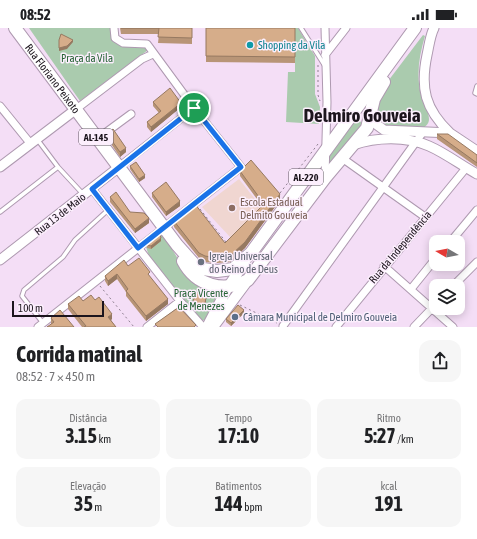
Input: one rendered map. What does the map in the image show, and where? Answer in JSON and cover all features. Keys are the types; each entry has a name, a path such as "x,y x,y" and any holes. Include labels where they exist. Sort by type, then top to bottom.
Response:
{"highway":[{"name":"Rua Floriano Peixoto","path":"15,28 176,245 194,264 203,269 217,271 233,269 251,253 323,146 346,121 415,28"},
{"name":"AL-220","path":"248,280 325,178 367,128 374,99 381,86 425,28"},
{"path":"346,121 358,116 370,119"},
{"path":"276,217 288,227"},
{"name":"Rua Floriano Peixoto","path":"176,245 186,266 201,281 215,287 228,287 238,286 248,280"}],"main road":[{"path":"214,326 228,287 251,253"},
{"path":"214,326 248,280"}],"street":[{"path":"41,325 241,167 194,108 147,44 124,43 115,38 114,28"},
{"path":"324,28 326,68 323,146 325,178"},
{"path":"325,55 346,28"},
{"path":"434,28 431,34 424,68 424,88 431,111 450,132 477,151"},
{"path":"0,167 142,59 153,54"},
{"path":"0,106 34,141"},
{"path":"119,167 194,108"},
{"path":"97,139 131,114"},
{"path":"370,119 384,130 450,132"},
{"path":"283,326 423,132"},
{"path":"353,145 376,139 417,142 430,146 477,174"},
{"path":"342,158 425,217"},
{"name":"Rua 13 de Maio","path":"0,260 119,167"},
{"name":"Rua da Independência","path":"336,327 384,266 466,168"},
{"path":"92,189 180,301 203,327"},
{"path":"456,235 477,210"},
{"path":"460,279 477,262"},
{"path":"384,266 411,289 429,302"},
{"path":"411,289 429,267"},
{"path":"147,327 180,301"},
{"path":"414,327 429,310"},
{"path":"443,315 453,327"}],"lane":[{"path":"301,28 326,68"},
{"path":"477,86 475,93 477,94"},
{"path":"34,141 84,195"},
{"path":"0,212 58,167"},
{"path":"41,325 22,296 24,290 63,257 75,240 108,210"}],"path":[{"path":"318,61 318,95 322,106"},
{"path":"277,197 323,146"},
{"path":"196,203 226,242"},
{"path":"95,281 134,327"},
{"path":"233,302 283,326"}],"shaded area":[{"name":"Escola Estadual Delmito Gouveia","path":"239,179 263,209 231,238 202,207"}],"green space":[{"name":"Praça da Vila","path":"29,28 111,28 112,38 119,45 145,47 148,50 80,101"},
{"path":"295,28 298,28 315,56 315,94 320,107 319,124 286,122 288,72 295,72"},
{"path":"423,35 425,36 418,73 419,88 429,116 428,122 422,129 382,126 375,119 379,93"},
{"path":"357,119 361,122 361,127 329,163 329,155"},
{"name":"Praça Vicente de Menezes","path":"160,233 163,234 178,259 199,283 220,293 208,319 200,321 150,259 145,244"}],"building":[{"path":"159,28 192,28 192,38 158,37"},
{"name":"Shopping da Vila","path":"206,28 295,28 295,57 206,56"},
{"path":"61,34 73,40 67,46 59,48 59,40"},
{"path":"170,88 181,103 151,127 147,122 161,111 153,102"},
{"path":"113,129 126,148 120,152 107,134"},
{"path":"437,134 448,134 477,155 477,163"},
{"path":"251,160 280,194 245,242 230,256 217,258 205,256 199,253 174,221 195,204 225,243 264,204 240,171"},
{"path":"136,162 145,175 139,179 130,166"},
{"path":"166,182 180,201 166,212 152,193"},
{"path":"116,192 130,212 144,213 149,218 135,229 110,197"},
{"path":"160,234 161,238 151,246 147,245 147,244"},
{"path":"139,258 150,272 148,274 168,299 146,316 126,291 128,289 117,274 108,281 105,276 124,260 128,266"},
{"path":"200,291 205,295 205,303 197,305 193,301 196,293"},
{"path":"91,295 95,300 99,297 112,314 108,317 116,327 84,327 86,326 68,304 79,296 83,301"},
{"path":"238,305 244,310 231,323 226,319"},
{"path":"179,307 196,325 194,327 158,327 155,324"},
{"path":"60,310 74,327 47,327 54,322 51,318"}],"place":[{"name":"Shopping da Vila","path":"250,45"},
{"name":"Escola Estadual Delmito Gouveia","path":"232,208"},
{"name":"Igreja Universal do Reino de Deus","path":"201,262"},
{"name":"Câmara Municipal de Delmiro Gouveia","path":"235,317"}],"district":[{"name":"Delmiro Gouveia","path":"362,115"}],"route":[{"path":"194,108 241,168 138,248 92,189 194,108"}]}
